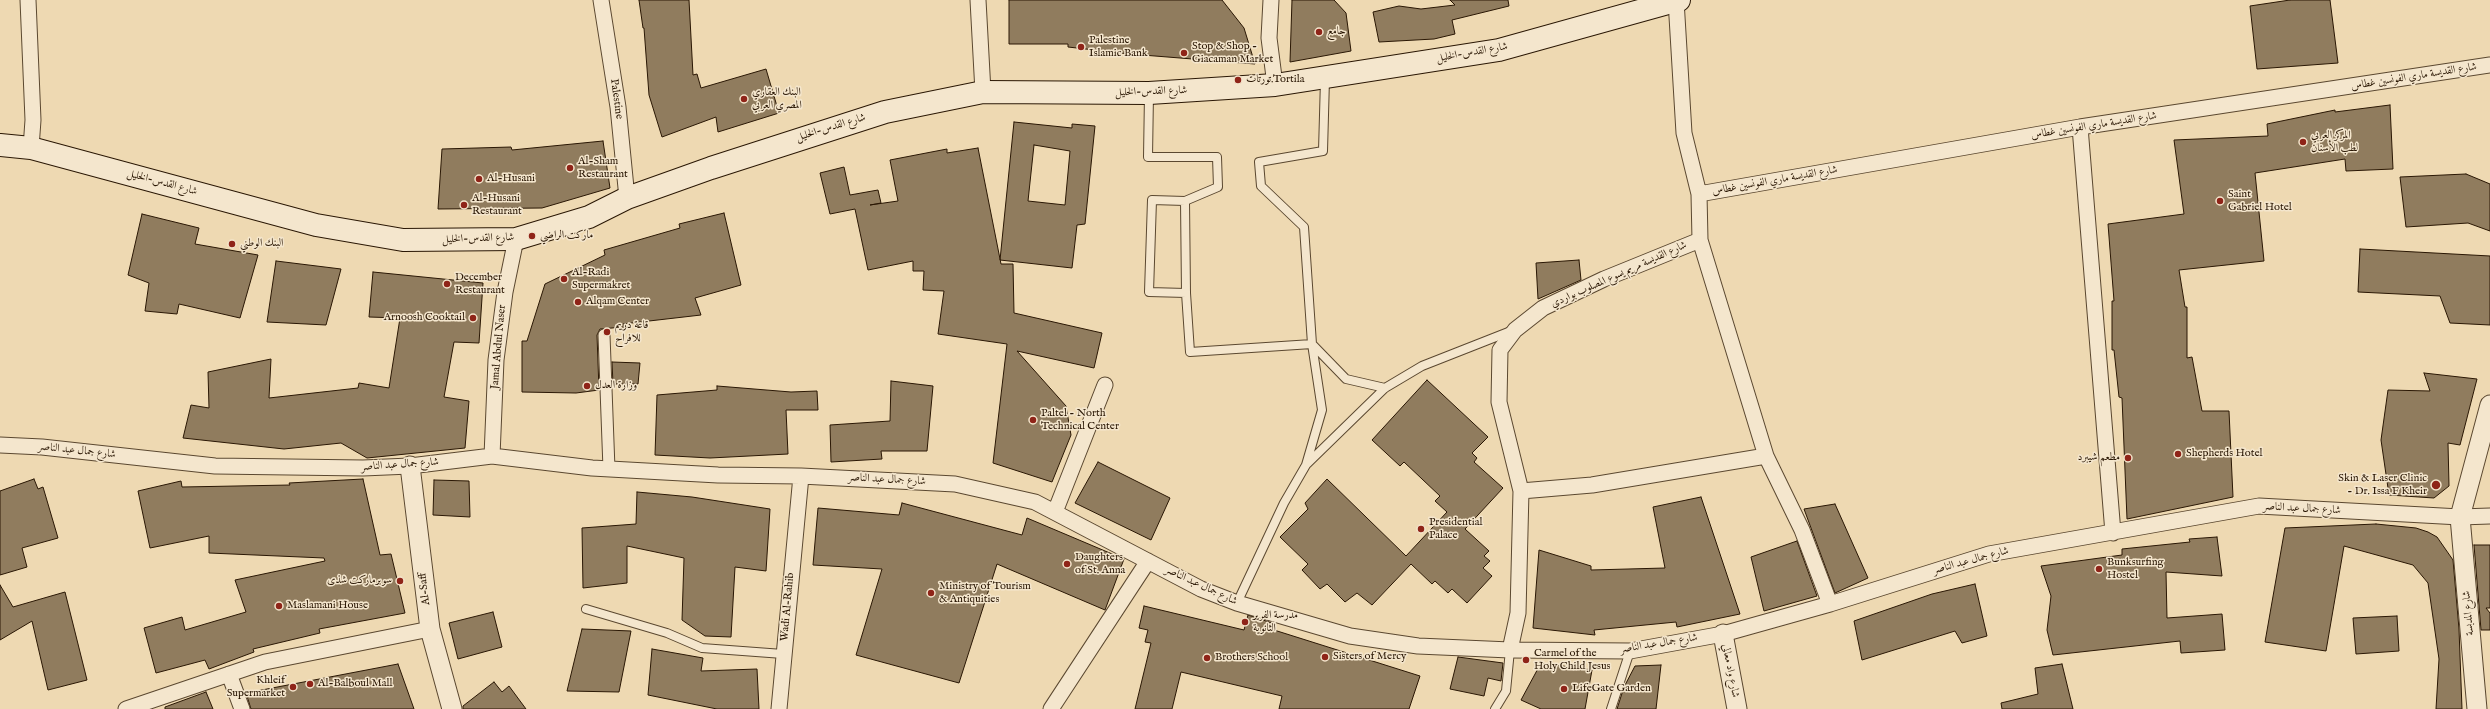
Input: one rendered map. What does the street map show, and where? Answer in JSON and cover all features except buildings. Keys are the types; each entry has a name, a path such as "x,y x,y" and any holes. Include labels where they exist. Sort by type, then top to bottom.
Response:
{"main road":[{"name":"شارع القدس-الخليل","path":"0,145 31,148 316,225 403,240 516,239 589,217 626,198 781,144 885,112 983,92 1149,93 1275,85 1325,78 1499,50 1676,0"}],"street":[{"path":"28,0 33,120 31,148"},
{"name":"Palestine","path":"601,0 618,107 626,198"},
{"path":"978,0 983,92"},
{"path":"1271,0 1269,38 1275,85"},
{"path":"1676,0 1684,133 1699,194 1700,240 1766,456 1802,530 1830,604"},
{"name":"شارع القديسة ماري الفونسين غطاس","path":"1699,194 2080,127 2490,65"},
{"path":"2080,127 2113,533"},
{"name":"Jamal Abdul Naser","path":"492,456 496,360 504,292 516,239"},
{"name":"شارع القديسة مريم يسوع المصلوب بواردي","path":"1510,650 1518,613 1521,490 1499,402 1498,372 1500,350 1514,330 1543,308 1604,279 1700,240"},
{"path":"604,335 609,469"},
{"path":"1055,512 1104,385"},
{"path":"2460,517 2490,406"},
{"name":"شارع جمال عبد الناصر","path":"0,445 42,447 215,466 363,468 410,466 492,456 609,469 718,475 800,476 955,484 1035,502 1201,589 1236,603 1350,636 1418,646 1510,650 1630,651 1722,634 1830,604 1989,554 2259,506 2460,517 2490,516"},
{"path":"1521,490 1592,485 1766,456"},
{"name":"Al-Saff","path":"410,466 430,629 452,709"},
{"name":"Wadi Al-Rahib","path":"779,709 800,476"},
{"name":"شارع المدبسة","path":"2460,517 2477,709"},
{"path":"1051,709 1148,561"},
{"path":"126,709 265,662 430,629"},
{"name":"شارع واد معالي","path":"1722,634 1737,709"},
{"path":"229,674 242,709"}],"lane":[{"path":"1236,603 1284,503 1306,465 1322,410 1312,344 1304,227 1261,186 1259,162 1323,150 1325,78"},
{"path":"1149,93 1148,157 1217,158 1218,187 1185,201 1152,200 1149,292 1186,293"},
{"path":"1185,201 1186,293 1190,352 1312,344 1346,378 1385,388"},
{"path":"1306,465 1385,388 1422,366 1514,330"},
{"path":"586,609 667,633 702,648 783,654"},
{"path":"1495,709 1506,691 1510,650"},
{"path":"1611,709 1630,651"}],"place":[{"name":"جامع","path":"1319,32"},
{"name":"Palestine Islamic Bank","path":"1081,47"},
{"name":"Stop & Shop - Giacaman Market","path":"1184,53"},
{"name":"تورتات.Tortila","path":"1238,80"},
{"name":"البنك العقاري المصري العربي","path":"744,99"},
{"name":"المركز العربي لطب الأسنان","path":"2303,142"},
{"name":"Al-Sham Restaurant","path":"570,168"},
{"name":"Al-Husani","path":"479,179"},
{"name":"Saint Gabriel Hotel","path":"2220,201"},
{"name":"Al-Husani Restaurant","path":"464,205"},
{"name":"ماركت الراضي","path":"532,236"},
{"name":"البنك الوطني","path":"232,244"},
{"name":"Al-Radi Supermakret","path":"564,279"},
{"name":"December Restaurant","path":"447,284"},
{"name":"Alqam Center","path":"578,302"},
{"name":"Arnoosh Cooktail","path":"473,318"},
{"name":"قاعة دريم للافراح","path":"607,332"},
{"name":"وزارة العدل","path":"587,386"},
{"name":"Paltel - North Technical Center","path":"1033,420"},
{"name":"Shepherds Hotel","path":"2178,454"},
{"name":"مطعم شيبرد","path":"2128,458"},
{"name":"Skin & Laser Clinic - Dr. Issa F Kheir","path":"2436,485"},
{"name":"Presidential Palace","path":"1421,529"},
{"name":"Daughters of St. Anna","path":"1067,564"},
{"name":"Bunksurfing Hostel","path":"2099,569"},
{"name":"سوبرماركت شذى","path":"400,581"},
{"name":"Ministry of Tourism & Antiquities","path":"931,593"},
{"name":"Maslamani House","path":"279,606"},
{"name":"مدرسة الفرير الثانوية","path":"1245,622"},
{"name":"Sisters of Mercy","path":"1325,657"},
{"name":"Brothers School","path":"1207,658"},
{"name":"Carmel of the Holy Child Jesus","path":"1526,660"},
{"name":"Al-Balboul Mall","path":"310,684"},
{"name":"Khleif Supermarket","path":"293,687"},
{"name":"LifeGate Garden","path":"1564,689"}]}
